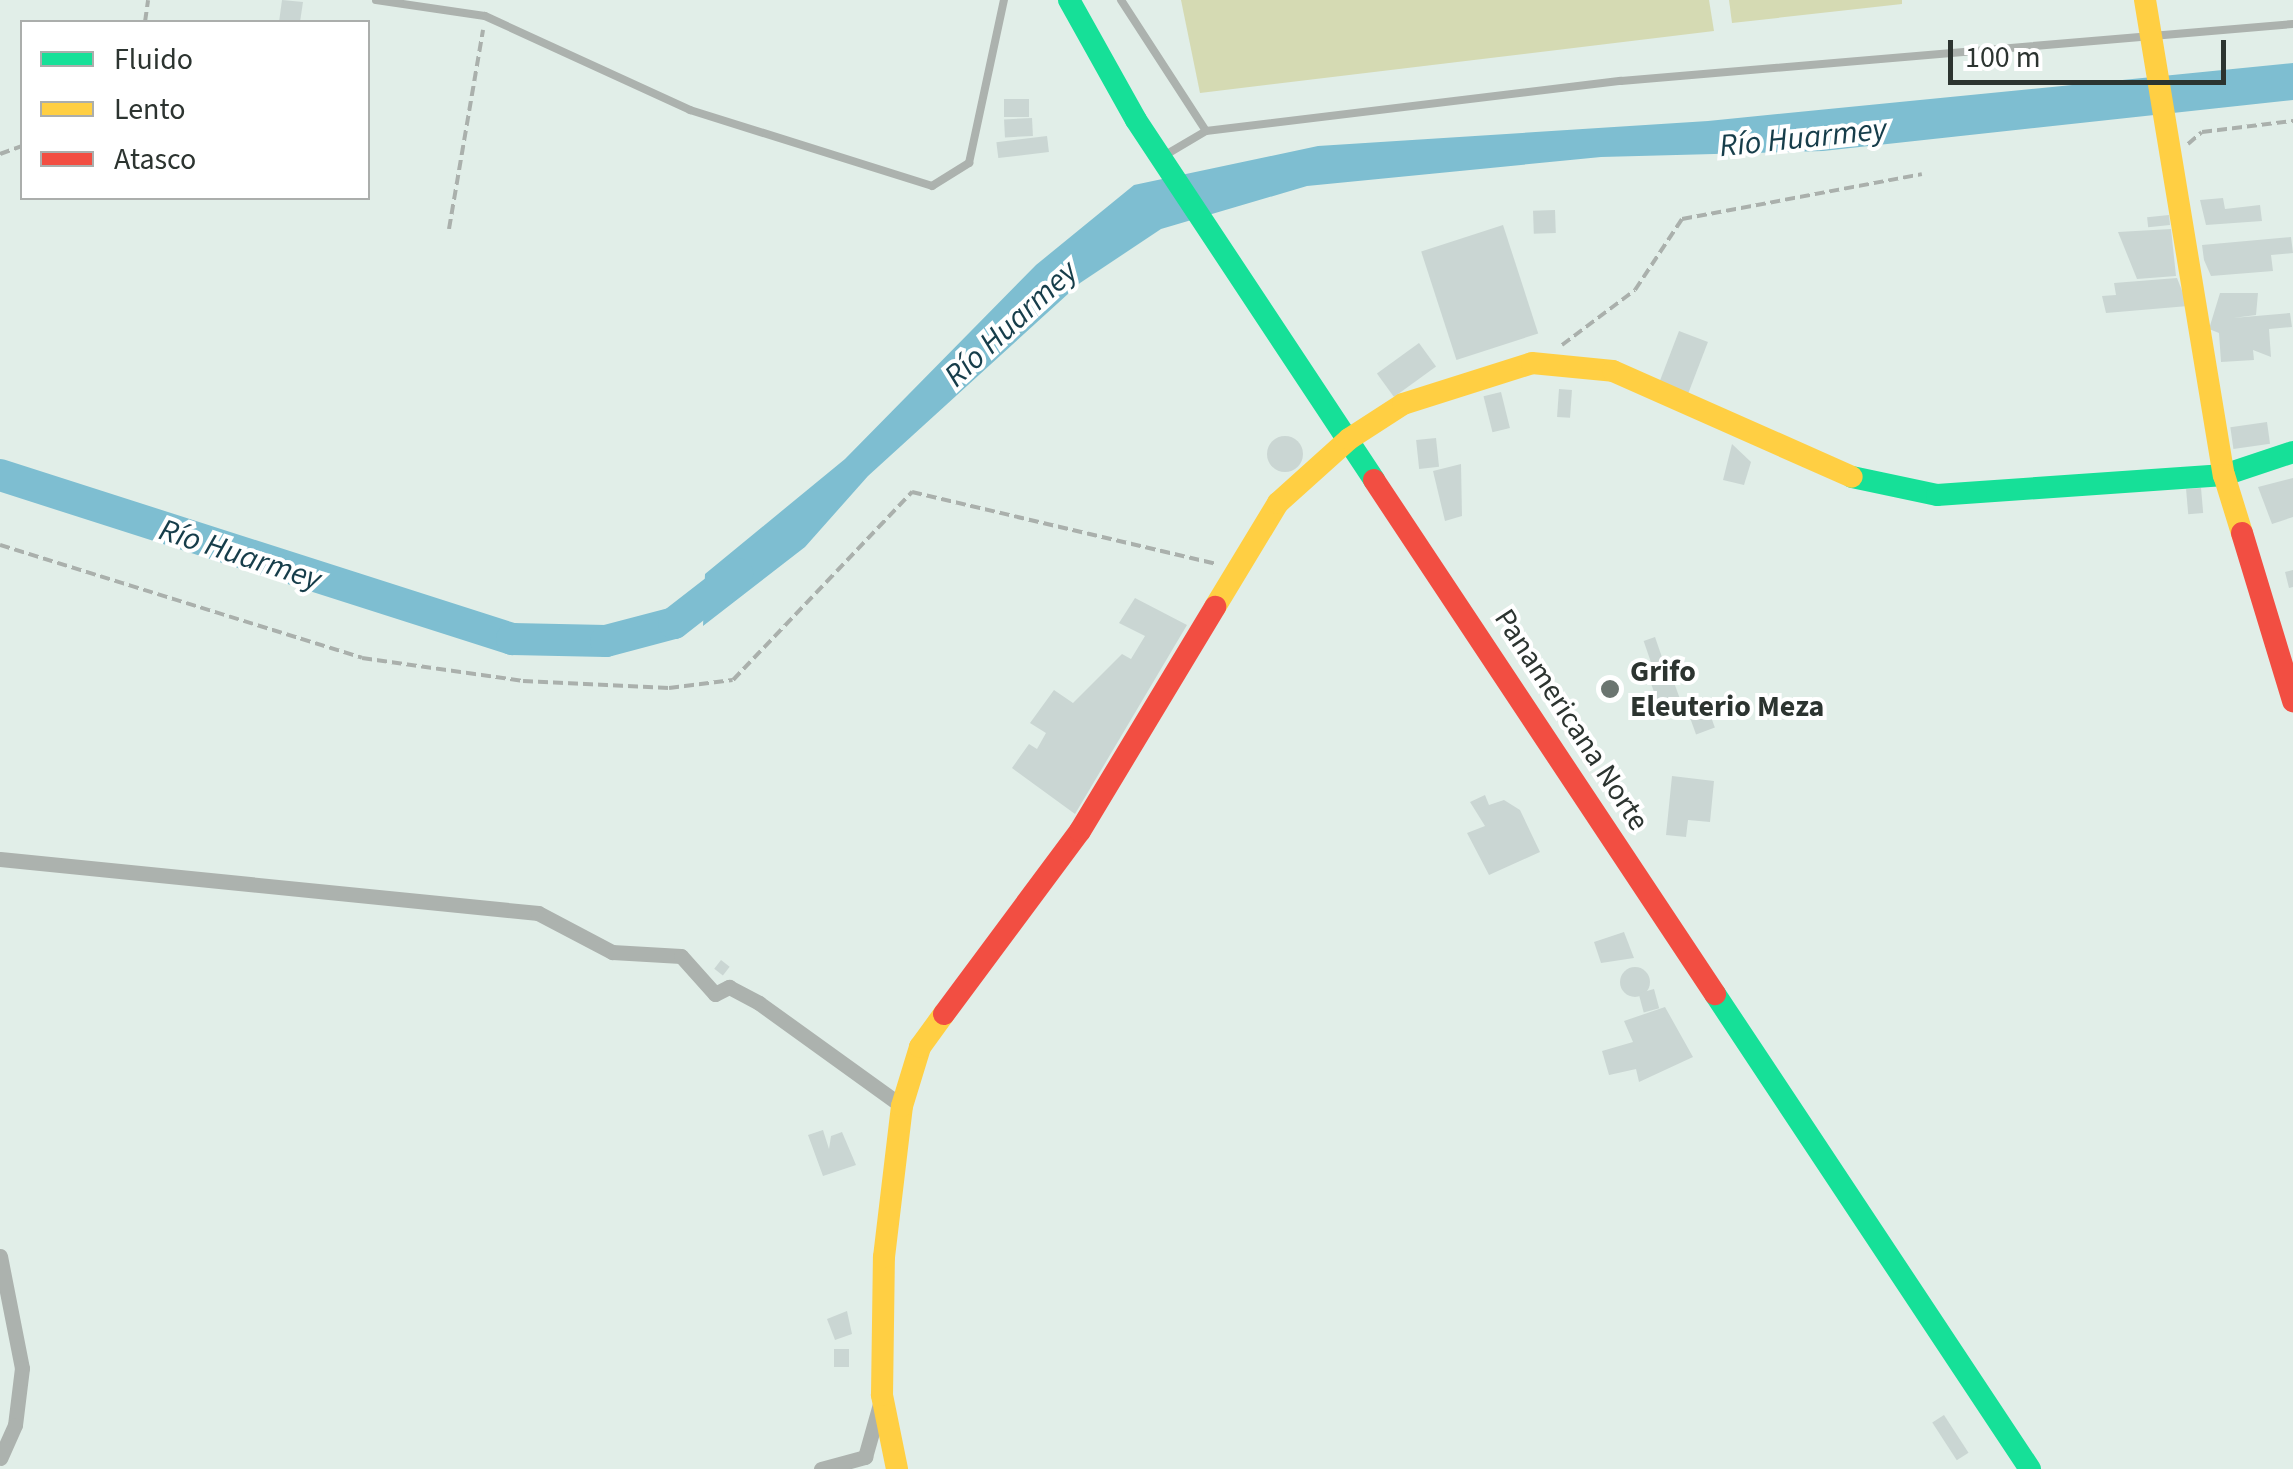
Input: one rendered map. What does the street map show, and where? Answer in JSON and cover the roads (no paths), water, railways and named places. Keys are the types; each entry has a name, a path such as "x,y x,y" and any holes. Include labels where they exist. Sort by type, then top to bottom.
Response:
{"main road":[{"name":"Panamericana Norte","path":"1069,0 1161,158 2030,1469"},
{"path":"2145,0 2224,475 2284,646 2293,701"},
{"path":"896,1469 882,1395 884,1257 902,1106 920,1046 1080,831 1278,503 1349,439 1403,404 1532,363 1614,371 1875,486 1936,496 2224,475 2293,452"}],"street":[{"path":"0,860 538,912 612,952 681,956 715,994 729,987 759,1004 902,1106"},
{"path":"0,1256 22,1368 16,1426 0,1458"},
{"path":"821,1469 865,1457 882,1395"}],"lane":[{"path":"376,0 485,16 690,110 932,186 970,164 1004,0"},
{"path":"1120,0 1206,131"},
{"path":"1161,158 1206,131 1621,80 2153,44 2293,24"}],"water":[{"name":"Río Huarmey","path":"2293,63 2293,100 1823,151 1601,157 1307,186 1161,229 1080,283 868,476 805,547 703,626 705,574 845,459 1036,265 1134,185 1318,146 1708,121"}],"waterway":[{"path":"0,475 512,639 606,641 674,623 737,574"}],"place":[{"name":"Grifo Eleuterio Meza","path":"1610,689"}]}
